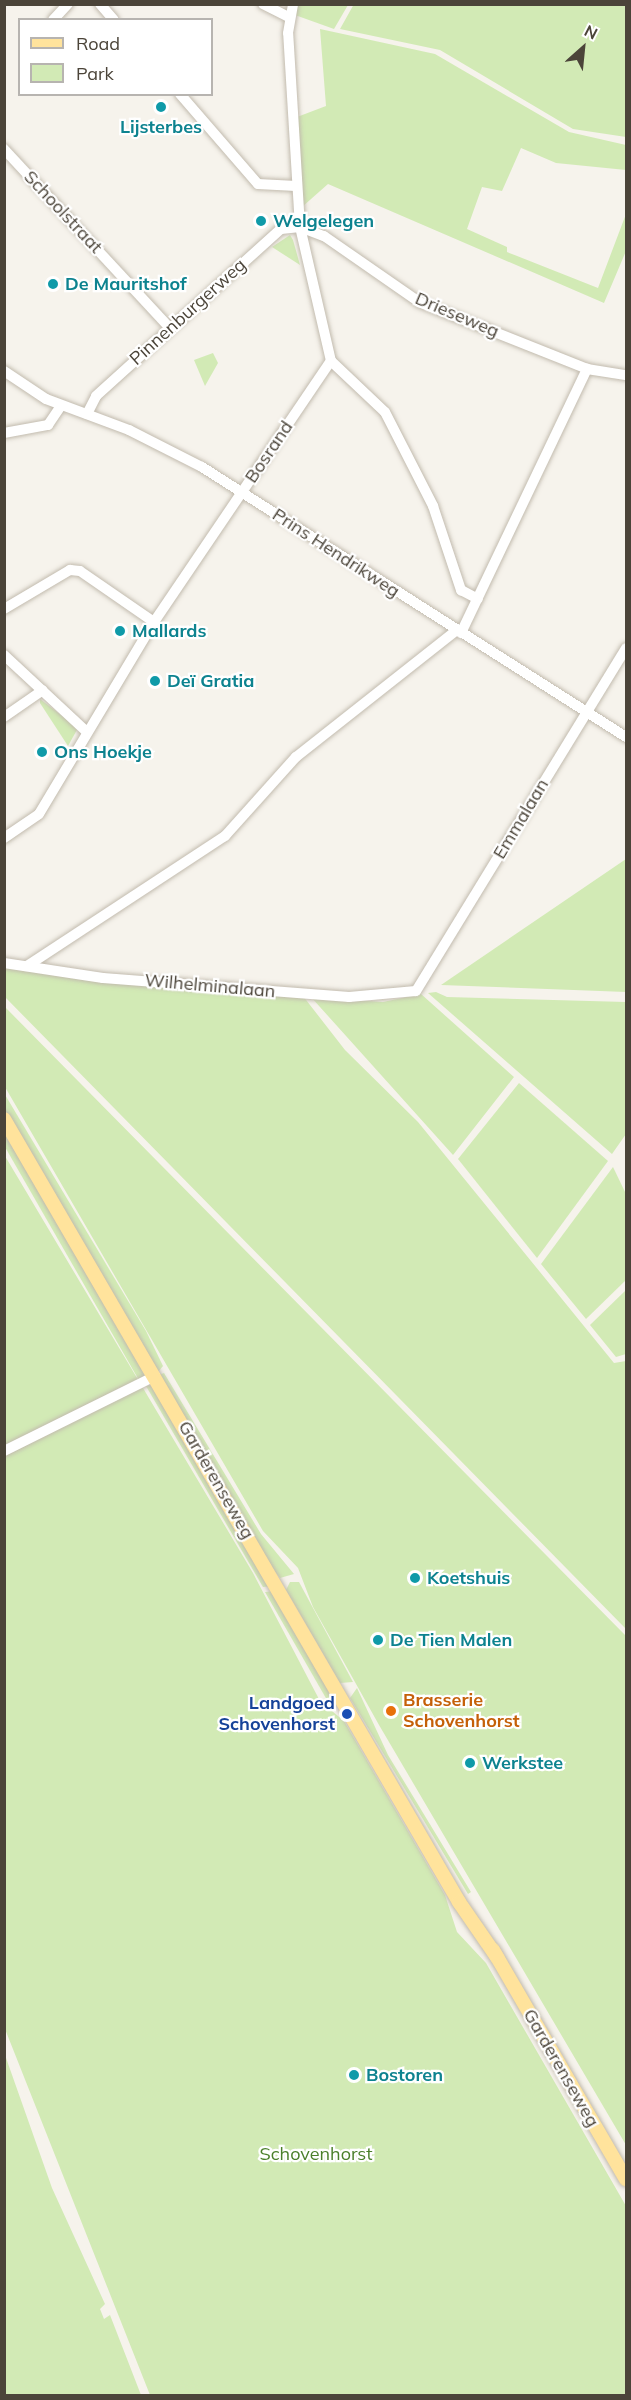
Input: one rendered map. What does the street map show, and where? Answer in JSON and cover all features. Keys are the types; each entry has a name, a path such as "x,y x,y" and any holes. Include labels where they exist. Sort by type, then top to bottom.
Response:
{"main road":[{"name":"Garderenseweg","path":"4,1119 428,1841 459,1902 496,1957 627,2179"}],"street":[{"path":"55,18 68,4"},
{"path":"100,4 112,18"},
{"path":"263,4 289,17"},
{"path":"292,4 289,17 296,186 300,227 331,361 385,412 433,506 461,590 478,598"},
{"path":"182,96 258,184 296,186"},
{"name":"Schoolstraat","path":"4,149 170,328"},
{"name":"Pinnenburgerweg","path":"87,414 96,396 281,228 300,227"},
{"name":"Drieseweg","path":"300,227 324,236 419,302 587,369 627,375"},
{"name":"Bosrand","path":"4,838 39,814 154,622 331,361"},
{"path":"27,966 225,836 296,757 459,632 478,598 587,369"},
{"name":"Prins Hendrikweg","path":"4,371 61,406 87,414 150,441 242,493 627,737"},
{"path":"4,433 48,425 61,406"},
{"path":"4,609 70,570 80,571 154,622"},
{"name":"Emmalaan","path":"416,992 627,648"},
{"path":"4,655 87,732"},
{"path":"4,717 42,690"},
{"name":"Wilhelminalaan","path":"4,963 103,978 349,997 416,992"},
{"path":"4,1451 155,1376"}],"green space":[{"path":"354,4 626,5 626,137 573,129 440,50 340,29"},
{"path":"298,5 348,5 334,29 295,15"},
{"path":"320,29 435,54 569,132 626,145 626,170 556,163 521,148 502,191 482,187 467,229 507,247 507,252 598,288 626,214 626,251 604,303 328,184 302,207 297,117 326,106"},
{"path":"290,235 293,240 300,265 272,247"},
{"path":"213,353 218,363 205,386 194,360"},
{"path":"40,699 78,728 68,746 40,703"},
{"path":"626,859 626,992 441,985"},
{"path":"5,966 303,996 345,1050 418,1122 614,1363 626,1361 626,1629 5,997"},
{"path":"436,992 447,997 626,1002 626,1134 612,1154 428,993"},
{"path":"421,994 514,1077 453,1155 311,997 383,1002"},
{"path":"5,1007 626,1636 626,2145 379,1725 313,1607 298,1568 263,1531 5,1087"},
{"path":"519,1083 608,1161 537,1258 458,1159"},
{"path":"4,1093 146,1331 163,1366 158,1372 5,1110"},
{"path":"4,1128 149,1373 140,1382 5,1147"},
{"name":"Schovenhorst","path":"5,1156 253,1573 320,1701 344,1721 445,1895 457,1932 486,1963 626,2206 626,2395 150,2395 5,2029 5,1454 58,1419 5,1449"},
{"path":"613,1167 626,1194 626,1280 586,1319 541,1264"},
{"path":"626,1290 626,1354 616,1357 590,1325"},
{"path":"164,1373 261,1534 294,1574 280,1578 273,1569 159,1375"},
{"path":"155,1385 273,1586 263,1587 146,1386"},
{"path":"290,1582 299,1582 353,1682 340,1683 286,1590"},
{"path":"276,1591 334,1695 327,1700 265,1592"},
{"path":"357,1688 388,1755 471,1892 468,1894 350,1698"},
{"path":"5,2055 52,2188 105,2304 100,2309 104,2319 110,2315 141,2395 5,2395"}],"place":[{"name":"Lijsterbes","path":"161,107"},
{"name":"Welgelegen","path":"261,221"},
{"name":"De Mauritshof","path":"53,284"},
{"name":"Mallards","path":"120,631"},
{"name":"Deï Gratia","path":"155,681"},
{"name":"Ons Hoekje","path":"42,752"},
{"name":"Koetshuis","path":"415,1578"},
{"name":"De Tien Malen","path":"378,1640"},
{"name":"Brasserie Schovenhorst","path":"391,1711"},
{"name":"Landgoed Schovenhorst","path":"347,1714"},
{"name":"Werkstee","path":"470,1763"},
{"name":"Bostoren","path":"354,2075"}]}
